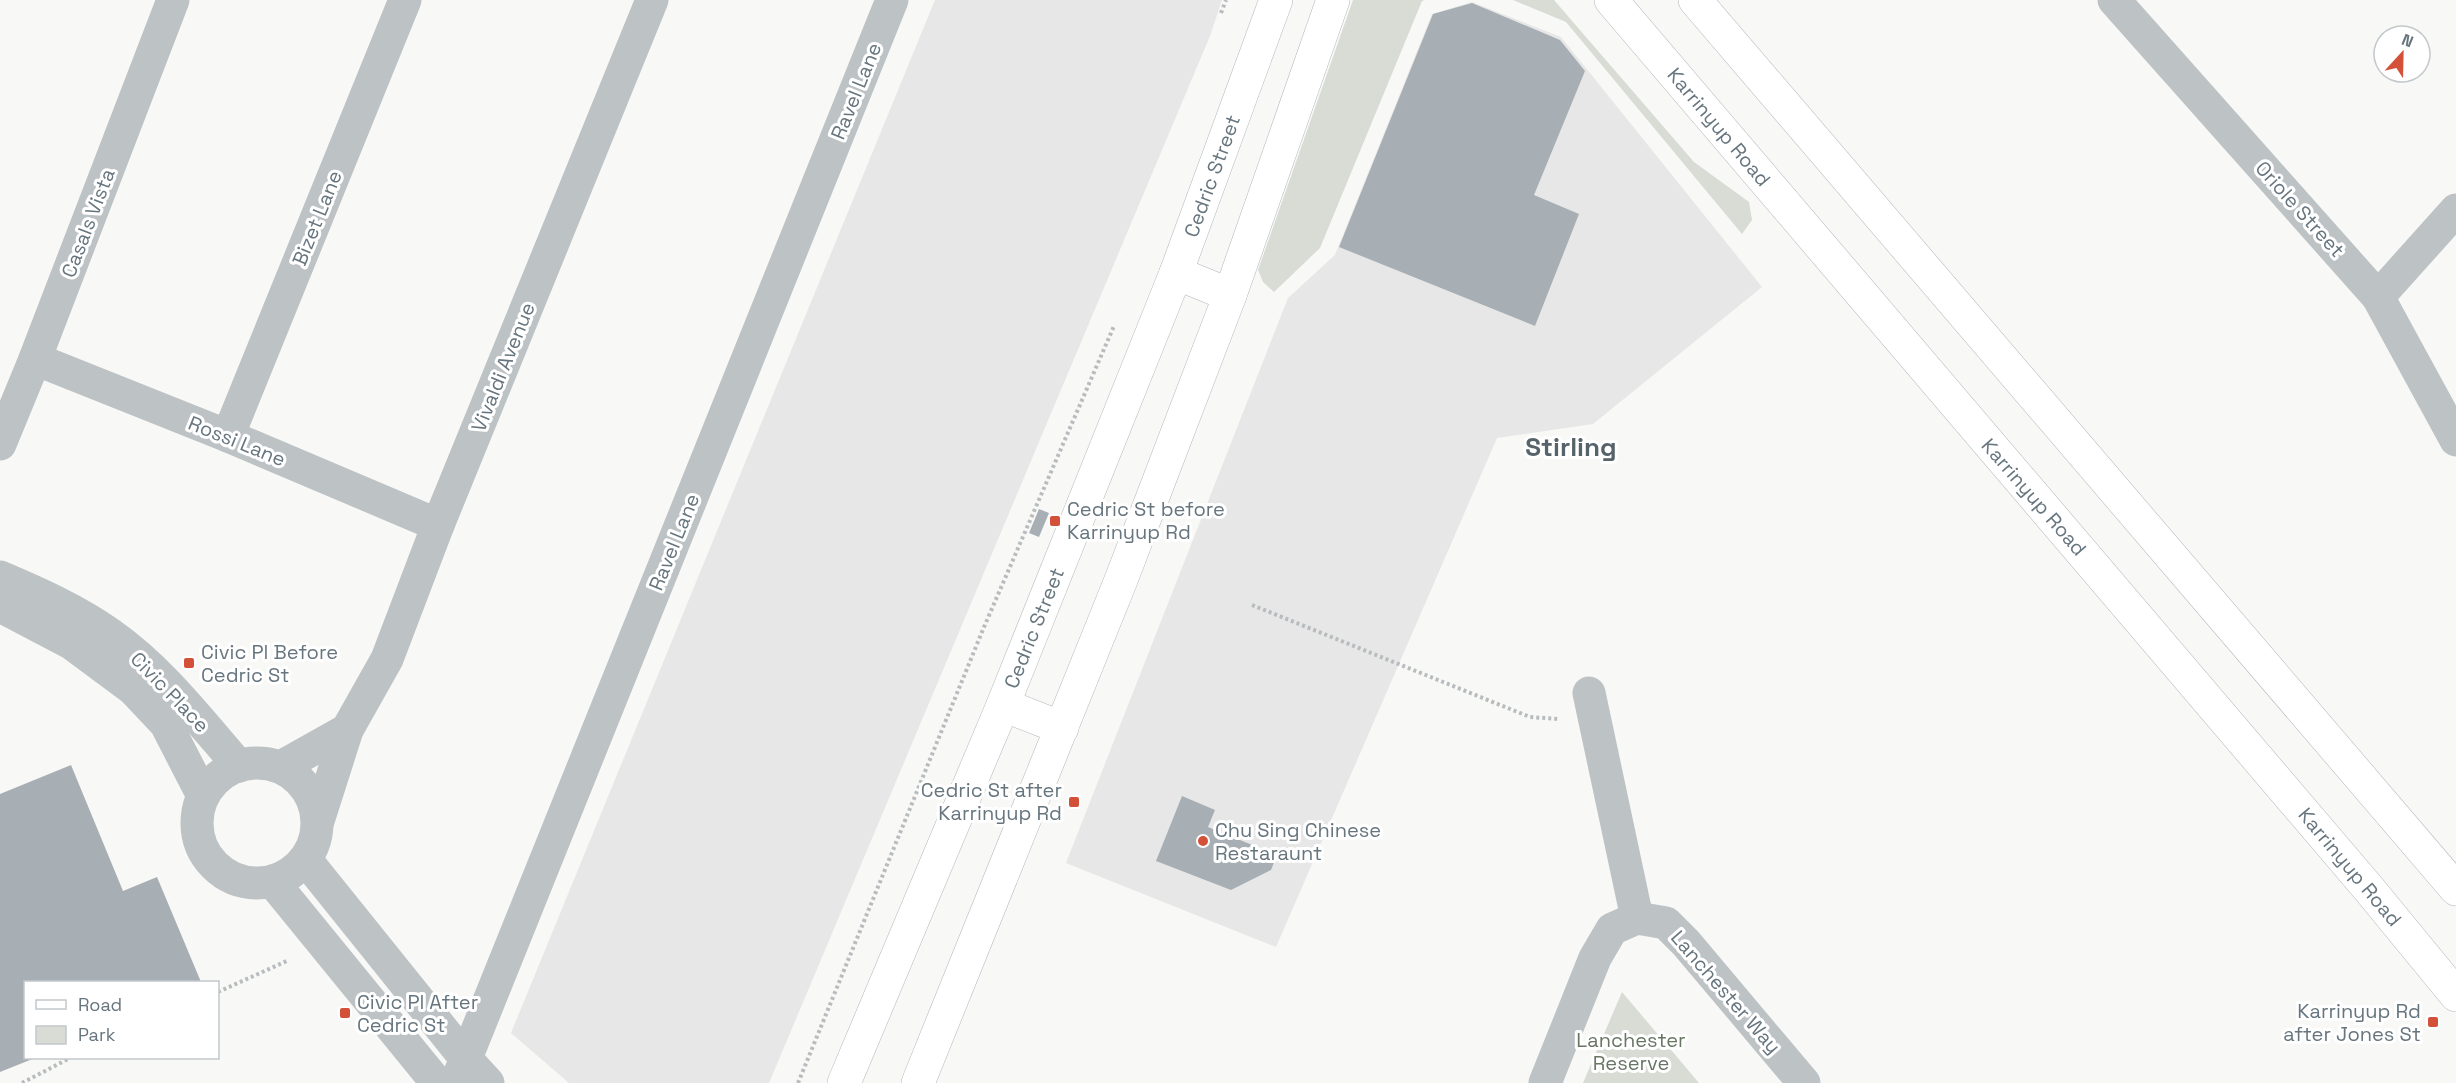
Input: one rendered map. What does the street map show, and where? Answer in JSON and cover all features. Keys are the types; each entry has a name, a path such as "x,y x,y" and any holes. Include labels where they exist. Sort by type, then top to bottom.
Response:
{"main road":[{"name":"Cedric Street","path":"844,1083 1003,705 1176,273 1276,0"},
{"path":"918,1083 1121,580 1230,295 1333,0"},
{"path":"1595,0 1646,41"},
{"name":"Karrinyup Road","path":"1611,0 2369,888 2456,995"},
{"path":"1695,0 2456,889"},
{"path":"1176,273 1230,295"},
{"path":"1003,705 1062,728"}],"street":[{"name":"Casals Vista","path":"2,432 35,359 173,0"},
{"name":"Bizet Lane","path":"228,436 405,0"},
{"name":"Vivaldi Avenue","path":"318,820 347,730 387,659 438,525 652,0"},
{"name":"Ravel Lane","path":"461,1071 892,0"},
{"name":"Oriole Street","path":"2114,0 2378,297 2456,440"},
{"path":"2378,297 2456,210"},
{"name":"Rossi Lane","path":"35,359 228,436 438,525"},
{"name":"Civic Place","path":"0,577 52,599 110,634 152,667 239,765"},
{"name":"Civic Place","path":"0,606 71,643 133,689 166,724 203,796"},
{"path":"1545,1083 1595,958 1612,929 1637,918 1592,707"},
{"path":"281,767 347,730"},
{"path":"260,763 281,767 307,788 315,804 318,820 316,841 306,860 292,873 273,882 254,884 234,879 217,869 204,853 197,835 197,814 203,796 212,782 224,772 239,765 260,763"},
{"path":"306,860 461,1071 488,1083"},
{"path":"273,882 437,1083"},
{"name":"Lanchester Way","path":"1637,918 1666,923 1804,1083"}],"path":[{"path":"1221,13 1226,0"},
{"path":"798,1083 980,638 1115,323"},
{"path":"1252,605 1530,717 1592,707"},
{"path":"219,992 289,960"},
{"path":"22,1083 68,1059"}],"shaded area":[{"path":"935,0 1222,0 1210,36 769,1083 569,1083 511,1033"},
{"path":"1472,2 1561,37 1762,287 1593,424 1497,438 1276,947 1066,863 1288,298 1335,255 1432,14"}],"green space":[{"path":"1353,0 1425,0 1422,1 1320,248 1274,292 1263,282 1258,270"},
{"path":"1513,0 1554,0 1694,162 1749,202 1752,220 1742,234 1566,22"},
{"name":"Lanchester Reserve","path":"1622,992 1699,1083 1583,1083"}],"building":[{"path":"1472,3 1560,40 1585,71 1534,195 1579,214 1535,326 1339,247 1433,14"},
{"path":"1039,509 1049,513 1039,537 1029,533"},
{"path":"71,765 123,891 157,877 201,981 24,981 24,1059 32,1059 0,1072 0,794"},
{"name":"Chu Sing Chinese Restaraunt","path":"1182,796 1215,810 1208,827 1277,855 1271,870 1231,890 1156,861"}],"place":[{"name":"Cedric St before Karrinyup Rd","path":"1055,521"},
{"name":"Civic Pl Before Cedric St","path":"189,663"},
{"name":"Cedric St after Karrinyup Rd","path":"1074,802"},
{"name":"Chu Sing Chinese Restaraunt","path":"1203,841"},
{"name":"Civic Pl After Cedric St","path":"345,1013"},
{"name":"Karrinyup Rd after Jones St","path":"2433,1022"}],"district":[{"name":"Stirling","path":"1571,447"}]}
